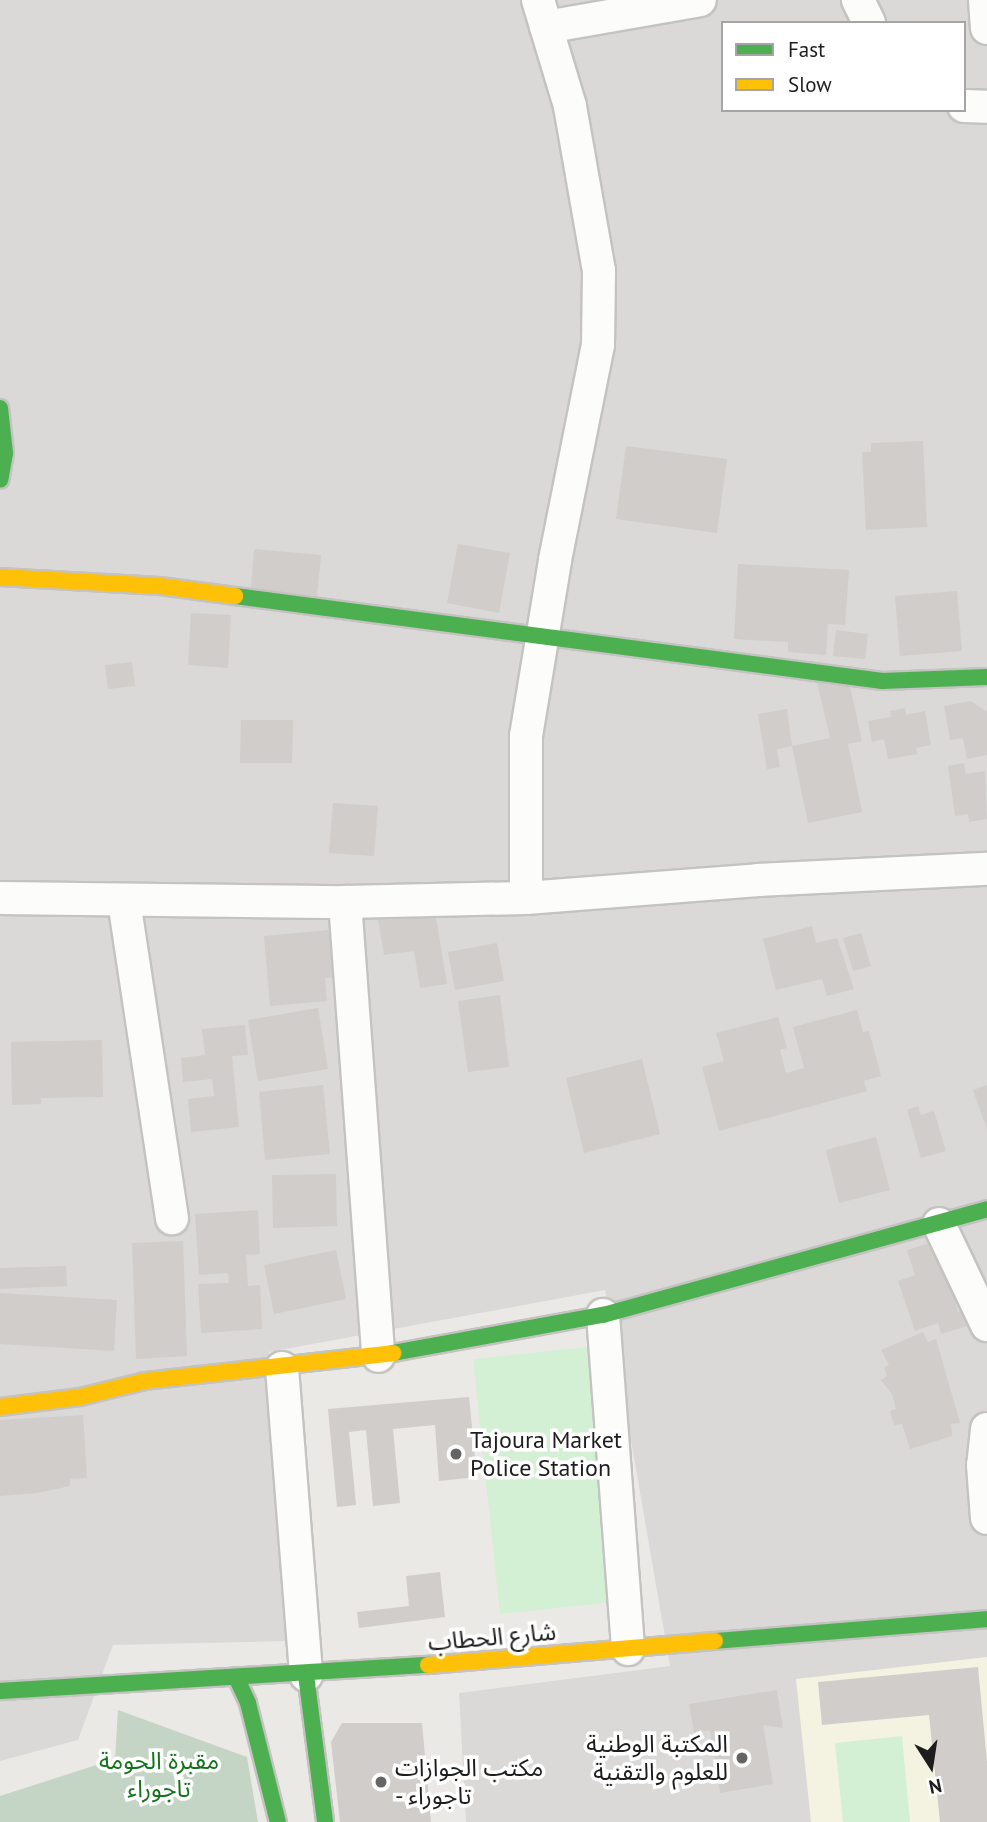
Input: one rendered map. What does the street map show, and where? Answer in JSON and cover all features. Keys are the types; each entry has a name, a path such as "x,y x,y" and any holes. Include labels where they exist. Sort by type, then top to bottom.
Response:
{"street":[{"path":"526,898 526,736 541,637 598,345 599,271 570,106 542,14 700,0"},
{"path":"858,0 868,21"},
{"path":"985,0 987,28"},
{"path":"966,106 987,107"},
{"path":"0,408 5,453 0,481"},
{"path":"0,577 160,586 429,618 541,637 882,681 987,677"},
{"path":"0,898 345,902 526,898 987,869"},
{"path":"124,901 172,1218"},
{"path":"345,902 378,1356"},
{"path":"0,1407 80,1397 145,1381 378,1356 603,1315 987,1209"},
{"path":"939,1223 987,1325"},
{"path":"603,1315 628,1649"},
{"path":"282,1368 306,1675 325,1822"},
{"path":"987,1430 983,1465 987,1518"},
{"name":"شارع الحطاب","path":"0,1692 306,1675 987,1619"},
{"path":"237,1679 248,1703 278,1822"}],"shaded area":[{"path":"0,0 987,0 987,1822 466,1822 459,1693 670,1666 605,1290 269,1352 292,1641 113,1645 78,1740 0,1761"},
{"path":"987,1657 987,1822 811,1822 796,1679"}],"green space":[{"path":"588,1347 615,1602 500,1614 473,1359"},
{"name":"مقبرة الحومة تاجوراء","path":"118,1710 247,1757 258,1822 0,1822 0,1796 115,1759"},
{"path":"902,1736 910,1822 843,1822 835,1743"}],"building":[{"path":"923,441 927,527 866,530 862,452 871,452 871,443"},
{"path":"626,446 727,459 717,533 616,519"},
{"path":"458,544 510,553 499,613 447,603"},
{"path":"254,549 321,555 317,596 251,589"},
{"path":"738,564 849,570 845,625 828,624 826,655 788,652 788,642 734,639"},
{"path":"957,591 962,651 900,656 895,596"},
{"path":"191,613 231,615 228,668 188,665"},
{"path":"836,630 868,634 865,659 833,656"},
{"path":"132,662 135,686 108,689 105,665"},
{"path":"817,682 850,686 862,741 848,744 862,812 808,823 792,746 830,738"},
{"path":"971,701 987,712 987,755 967,759 963,738 950,740 944,706"},
{"path":"905,708 906,715 925,711 931,745 916,748 917,754 888,759 884,739 872,742 868,721 891,717 890,711"},
{"path":"787,709 792,746 777,749 780,767 767,769 758,714"},
{"path":"241,720 293,720 292,763 240,763"},
{"path":"964,763 966,774 985,771 987,819 969,822 968,814 955,816 948,766"},
{"path":"333,803 378,806 374,856 329,853"},
{"path":"435,911 447,984 420,988 414,951 384,955 378,920"},
{"path":"812,926 816,943 837,938 854,989 827,996 822,979 776,990 763,939"},
{"path":"339,929 343,977 325,978 327,1001 270,1006 264,936"},
{"path":"861,933 871,966 853,971 843,938"},
{"path":"497,943 504,981 455,990 448,952"},
{"path":"500,995 509,1067 468,1072 458,1001"},
{"path":"318,1008 328,1069 258,1081 248,1020"},
{"path":"857,1010 863,1032 869,1031 881,1076 864,1081 867,1091 719,1131 702,1067 724,1061 716,1033 778,1017 787,1048 780,1050 786,1073 804,1068 793,1027"},
{"path":"245,1025 248,1055 232,1056 239,1127 191,1132 188,1099 214,1096 212,1079 183,1082 181,1058 205,1055 202,1029"},
{"path":"102,1040 103,1097 41,1098 41,1104 12,1105 11,1042"},
{"path":"642,1059 660,1134 584,1153 566,1078"},
{"path":"323,1085 330,1154 265,1160 259,1092"},
{"path":"987,1085 987,1129 973,1090"},
{"path":"918,1106 921,1115 934,1111 946,1151 921,1158 907,1110"},
{"path":"876,1137 890,1190 839,1203 826,1150"},
{"path":"336,1174 337,1226 273,1228 272,1175"},
{"path":"258,1210 260,1254 246,1255 248,1286 260,1285 262,1329 201,1333 198,1284 229,1283 228,1273 199,1275 195,1214"},
{"path":"939,1240 958,1312 966,1310 970,1325 941,1334 938,1323 915,1331 898,1281 915,1275 907,1250"},
{"path":"183,1241 187,1356 136,1359 132,1243"},
{"path":"336,1250 346,1299 274,1314 264,1265"},
{"path":"66,1266 67,1286 0,1289 0,1268"},
{"path":"0,1293 117,1300 114,1351 0,1344"},
{"path":"923,1332 928,1342 936,1339 960,1423 951,1424 952,1436 910,1449 902,1424 894,1425 890,1411 896,1409 892,1394 881,1380 887,1376 884,1368 889,1365 881,1350"},
{"name":"Tajoura Market Police Station","path":"469,1397 477,1477 439,1481 435,1425 393,1429 400,1503 373,1506 366,1430 349,1432 356,1505 337,1507 328,1409"},
{"path":"83,1415 87,1478 70,1479 70,1486 37,1493 0,1496 0,1420"},
{"path":"440,1572 445,1617 359,1628 357,1612 409,1606 406,1576"},
{"path":"978,1667 987,1762 987,1822 940,1822 929,1715 822,1725 818,1682"},
{"name":"المكتبة الوطنية للعلوم والتقنية","path":"777,1690 783,1728 763,1725 773,1784 720,1793 710,1730 694,1733 689,1704"},
{"name":"مكتب الجوازات - تاجوراء","path":"342,1723 422,1723 431,1822 340,1822 331,1742"}],"traffic: fast":[{"path":"0,408 5,453 0,480"},
{"path":"235,596 882,681 987,677"},
{"path":"393,1353 603,1315 987,1209"},
{"path":"715,1641 987,1619"},
{"path":"0,1691 428,1665"},
{"path":"306,1675 325,1822"},
{"path":"237,1679 248,1703 278,1822"}],"traffic: slow":[{"path":"0,577 160,586 235,596"},
{"path":"0,1407 80,1397 145,1381 393,1353"},
{"path":"428,1665 715,1641"}],"place":[{"name":"Tajoura Market Police Station","path":"456,1454"},
{"name":"المكتبة الوطنية للعلوم والتقنية","path":"742,1758"},
{"name":"مكتب الجوازات - تاجوراء","path":"381,1782"}]}
